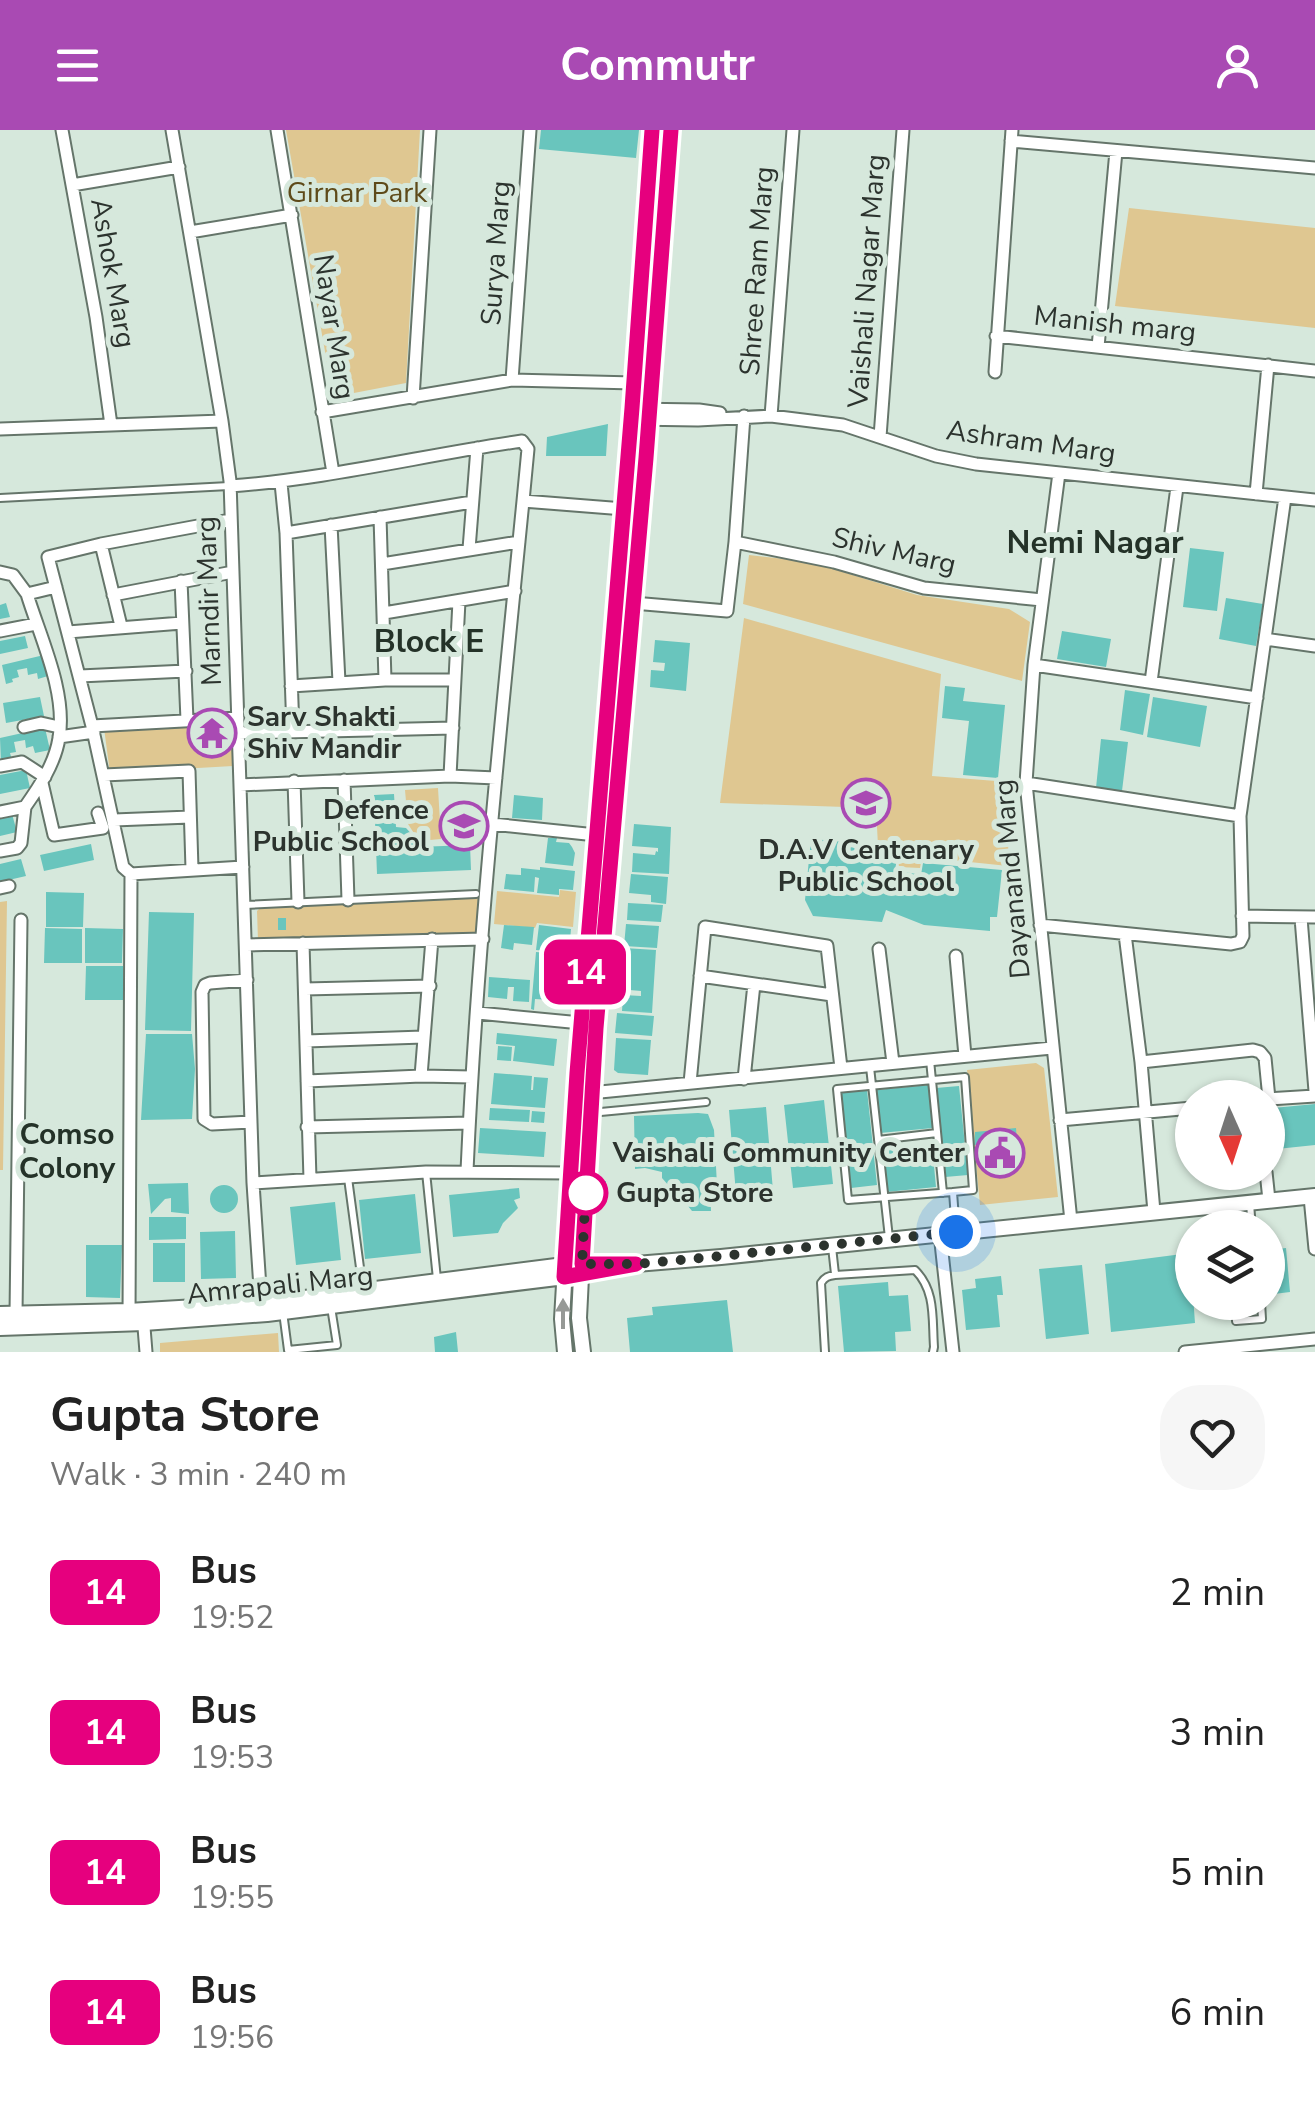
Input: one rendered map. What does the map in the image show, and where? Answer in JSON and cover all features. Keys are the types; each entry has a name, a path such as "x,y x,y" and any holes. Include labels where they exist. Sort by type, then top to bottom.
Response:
{"street":[{"name":"Ashok Marg","path":"62,130 112,425"},
{"name":"Marndir Marg","path":"172,130 230,486 254,1183 260,1288 272,1310"},
{"name":"Nayar Marg","path":"276,130 333,472"},
{"path":"413,398 430,130"},
{"name":"Surya Marg","path":"512,380 530,130"},
{"path":"565,1352 562,1319 570,1173 652,130"},
{"path":"583,1352 579,1318 590,1092 672,130"},
{"name":"Shree Ram Marg","path":"771,416 792,130"},
{"name":"Vaishali Nagar Marg","path":"880,437 903,130"},
{"path":"1011,136 1315,168"},
{"name":"Manish marg","path":"1011,136 996,336 1315,371"},
{"path":"1098,347 1116,150"},
{"path":"72,185 179,167"},
{"path":"190,232 292,215"},
{"path":"995,372 996,336"},
{"path":"1256,494 1268,366"},
{"path":"322,412 512,380 634,383"},
{"name":"Ashram Marg","path":"632,414 649,416 699,410 771,416 842,425 936,456 976,464 1315,500"},
{"path":"633,603 727,611 744,416"},
{"path":"0,429 222,421"},
{"path":"230,486 280,483 476,448 522,441 526,444 524,501 488,827 467,1171"},
{"path":"470,549 476,448"},
{"name":"Dayanand Marg","path":"1059,473 1034,665 1026,784 1071,1221"},
{"path":"280,483 286,533 293,731"},
{"path":"1151,682 1177,487"},
{"path":"1040,925 1240,942 1240,816 1285,497"},
{"path":"524,501 624,509"},
{"path":"286,533 472,502"},
{"path":"380,517 385,680"},
{"path":"230,520 48,557 93,729 123,867 131,874 244,867"},
{"path":"331,525 339,682"},
{"path":"382,564 519,542"},
{"name":"Shiv Marg","path":"735,542 834,562 924,588 1042,600"},
{"path":"101,544 121,626"},
{"path":"0,572 13,575 28,594 56,685 59,732 43,780 24,807 21,843 17,848 0,851"},
{"path":"114,595 233,572"},
{"path":"181,581 187,720"},
{"path":"28,594 56,587"},
{"path":"384,613 515,590"},
{"path":"450,776 459,601"},
{"path":"68,632 182,623"},
{"path":"0,631 36,624"},
{"path":"1264,639 1315,646"},
{"path":"1034,665 1256,698"},
{"path":"80,676 186,671"},
{"path":"291,686 454,680"},
{"path":"24,727 41,723 59,732 238,718"},
{"path":"239,734 453,728"},
{"path":"0,766 22,762 43,780 54,835 103,828 98,813"},
{"path":"104,775 189,771 192,870"},
{"path":"240,785 450,776 496,778"},
{"path":"344,780 348,900"},
{"path":"294,781 298,902"},
{"path":"1026,784 1240,816"},
{"path":"0,812 24,807"},
{"path":"114,820 190,817"},
{"path":"488,827 596,835"},
{"path":"131,874 136,1317 146,1352"},
{"path":"1242,916 1315,917"},
{"path":"1285,1097 1315,1093 1311,994 1301,918"},
{"path":"8,1314 21,920"},
{"path":"690,1083 706,926 827,946 841,1068"},
{"path":"1126,934 1154,1212"},
{"path":"421,1076 432,939"},
{"path":"246,945 484,939"},
{"path":"303,943 310,1179"},
{"path":"879,949 893,1063"},
{"path":"956,956 962,1057"},
{"path":"700,976 832,996"},
{"path":"247,980 210,983 202,992 204,1119 212,1124 252,1122"},
{"path":"744,1078 754,984"},
{"path":"305,989 430,986"},
{"path":"478,1013 581,1023"},
{"path":"306,1042 422,1037"},
{"path":"590,1092 1052,1048"},
{"path":"1141,1062 1253,1050 1264,1058 1266,1080"},
{"path":"306,1081 472,1077"},
{"path":"1060,1120 1175,1109"},
{"path":"307,1127 469,1123"},
{"path":"254,1183 426,1172 570,1173"},
{"path":"1268,1190 1269,1200"},
{"path":"564,1271 1312,1196 1315,1249"},
{"path":"940,1234 953,1352"},
{"name":"Amrapali Marg","path":"272,1310 438,1280 564,1271"},
{"name":"Amrapali Marg","path":"0,1328 331,1306 564,1271"},
{"name":"Amrapali Marg","path":"8,1314 136,1317"},
{"path":"1185,1352 1315,1339"}],"lane":[{"path":"0,498 230,486"},
{"path":"245,904 476,894"},
{"path":"962,1057 973,1190 848,1200 837,1089 962,1077"},
{"path":"930,1060 943,1192"},
{"path":"870,1066 889,1240"},
{"path":"590,1113 706,1102"},
{"path":"878,1140 937,1133"},
{"path":"426,1172 438,1280"},
{"path":"348,1177 363,1291"},
{"path":"952,1192 956,1232"},
{"path":"1250,1203 1251,1210"},
{"path":"832,1246 835,1274"},
{"path":"825,1352 821,1283 827,1276 914,1270 930,1292 932,1352"},
{"path":"272,1310 288,1350 337,1346 331,1306"}],"green space":[{"name":"Girnar Park","path":"286,130 420,130 406,383 333,397"},
{"path":"1129,208 1315,228 1315,328 1115,306"},
{"path":"749,555 811,562 917,595 1009,609 1030,622 1022,681 743,604"},
{"path":"744,618 941,674 932,776 1009,782 1008,866 922,857 920,868 899,867 898,857 878,846 876,808 720,803"},
{"path":"192,722 194,745 233,746 233,766 110,773 104,728"},
{"path":"438,788 441,839 419,841 408,824 405,790"},
{"path":"560,890 576,892 573,927 494,924 497,891 559,897"},
{"path":"478,898 477,933 258,941 257,911 261,907"},
{"path":"7,901 3,1170 0,1170 0,902"},
{"path":"1036,1063 1044,1068 1058,1197 980,1205 967,1070"},
{"path":"278,1333 279,1352 160,1352 160,1343"}],"building":[{"path":"541,130 639,130 636,158 539,149"},
{"path":"608,424 606,456 546,456 547,437"},
{"path":"1190,548 1224,552 1217,611 1183,607"},
{"path":"1226,598 1263,604 1256,646 1219,639"},
{"path":"6,603 10,617 0,619 0,605"},
{"path":"1062,631 1111,639 1106,667 1057,659"},
{"path":"25,636 28,648 0,654 0,641"},
{"path":"655,640 690,643 686,691 650,687 651,670 664,671 665,663 653,662"},
{"path":"44,655 48,676 38,679 37,673 28,675 27,668 17,670 19,677 6,684 2,665"},
{"path":"945,686 965,688 963,701 1005,705 998,778 963,775 969,721 942,718"},
{"path":"1125,690 1150,694 1143,735 1120,730"},
{"path":"40,697 44,716 6,723 3,703"},
{"path":"1153,697 1207,706 1200,747 1147,737"},
{"name":"Sarv Shakti Shiv Mandir","path":"229,721 230,743 196,744 194,722"},
{"path":"45,728 50,750 35,753 33,746 26,748 25,740 14,742 16,752 10,753 12,760 1,763 0,738"},
{"path":"1101,739 1128,742 1122,791 1096,788"},
{"path":"26,770 30,788 0,794 0,775"},
{"path":"394,794 396,827 406,828 416,839 417,847 470,845 471,870 377,874 374,795"},
{"path":"514,795 543,798 542,820 512,818"},
{"path":"12,814 17,832 0,836 0,817"},
{"path":"634,824 671,827 669,874 632,872 633,853 658,852 658,848 632,846"},
{"path":"548,838 569,843 575,853 573,866 545,863"},
{"path":"811,839 873,844 874,856 897,859 895,870 921,875 923,863 1002,870 997,917 990,917 990,931 924,925 886,910 882,922 813,916 805,900"},
{"path":"91,844 94,860 44,871 40,855"},
{"path":"21,859 26,876 0,882 0,864"},
{"path":"521,868 575,871 573,890 559,889 559,895 537,893 539,878 535,877 534,892 504,889 506,874 521,875"},
{"path":"631,874 668,877 666,904 651,902 651,895 629,893"},
{"path":"46,892 84,893 83,927 46,927"},
{"path":"628,903 663,905 661,922 627,920"},
{"path":"149,912 194,913 191,1031 145,1030"},
{"path":"278,918 286,918 286,930 278,930"},
{"path":"626,924 659,926 657,948 624,946"},
{"path":"504,925 534,927 532,945 514,943 513,950 501,948"},
{"path":"539,925 571,929 569,953 536,950"},
{"path":"45,928 82,929 82,963 44,963"},
{"path":"85,928 123,929 122,963 85,963"},
{"path":"624,948 656,950 652,1013 622,1011 623,995 641,996 641,991 618,989"},
{"path":"536,952 569,955 567,974 548,972 547,977 567,979 565,1001 535,999 534,1010 531,1009"},
{"path":"86,966 123,966 123,1000 85,1000"},
{"path":"489,977 530,980 529,1002 513,1001 514,987 508,987 507,999 488,997"},
{"path":"617,1013 654,1016 652,1036 615,1033"},
{"path":"497,1033 557,1039 554,1066 513,1061 515,1046 496,1044"},
{"path":"146,1034 192,1034 192,1119 141,1120"},
{"path":"616,1038 651,1040 648,1075 614,1070"},
{"path":"498,1046 512,1047 511,1061 497,1060"},
{"path":"494,1073 532,1076 531,1090 534,1077 548,1078 545,1108 491,1104"},
{"path":"929,1085 933,1128 880,1133 876,1090"},
{"path":"959,1086 968,1175 945,1177 936,1088"},
{"path":"867,1090 877,1185 851,1188 841,1093"},
{"path":"824,1100 833,1184 793,1188 784,1105"},
{"path":"1315,1104 1315,1145 1285,1148 1285,1107"},
{"path":"766,1107 773,1191 736,1194 729,1110"},
{"path":"490,1108 530,1110 529,1122 489,1120"},
{"path":"532,1111 545,1112 544,1123 531,1122"},
{"path":"708,1114 714,1130 717,1185 710,1190 711,1211 692,1211 680,1196 679,1186 669,1186 662,1172 635,1169 634,1116"},
{"path":"480,1128 546,1132 544,1157 478,1153"},
{"name":"Vaishali Community Center","path":"1016,1128 1012,1162 1018,1161 1019,1170 988,1173 987,1144 974,1145 975,1132"},
{"path":"932,1145 936,1187 886,1192 882,1150"},
{"path":"599,1181 606,1181 606,1195 599,1195"},
{"path":"188,1183 189,1214 171,1212 171,1198 151,1214 148,1184"},
{"path":"224,1185 234,1189 238,1199 234,1209 224,1213 214,1209 210,1199 214,1189"},
{"path":"519,1188 520,1198 514,1200 518,1208 498,1233 453,1237 449,1195"},
{"path":"415,1194 421,1253 365,1259 359,1200"},
{"path":"335,1202 341,1260 296,1265 290,1207"},
{"path":"149,1217 186,1217 186,1239 149,1240"},
{"path":"235,1231 236,1278 201,1279 200,1232"},
{"path":"153,1243 185,1243 185,1282 153,1282"},
{"path":"86,1245 122,1245 120,1298 86,1297"},
{"path":"1285,1248 1290,1292 1285,1293"},
{"path":"1175,1255 1175,1320 1195,1323 1111,1332 1105,1264"},
{"path":"1082,1265 1089,1334 1046,1339 1039,1269"},
{"path":"1001,1276 1003,1295 997,1295 1000,1327 966,1330 962,1290 976,1288 975,1279"},
{"path":"888,1282 889,1296 908,1295 911,1331 895,1332 896,1351 844,1352 838,1286"},
{"path":"727,1300 733,1352 630,1352 627,1318 653,1315 652,1307"},
{"path":"456,1332 458,1352 435,1352 434,1337"}],"bus line":[{"name":"14","path":"652,130 564,1277 636,1264 582,1264 590,1092 671,130"}],"place":[{"name":"Sarv Shakti Shiv Mandir","path":"212,733"},
{"name":"D.A.V Centenary Public School","path":"866,803"},
{"name":"Defence Public School","path":"464,826"},
{"name":"Vaishali Community Center","path":"1000,1153"},
{"name":"Gupta Store","path":"586,1193"}],"district":[{"name":"Nemi Nagar","path":"1095,542"},
{"name":"Block E","path":"429,641"},
{"name":"Comso Colony","path":"67,1151"}],"route":[{"path":"586,1193 586,1188 582,1264 636,1264 956,1232"}]}
